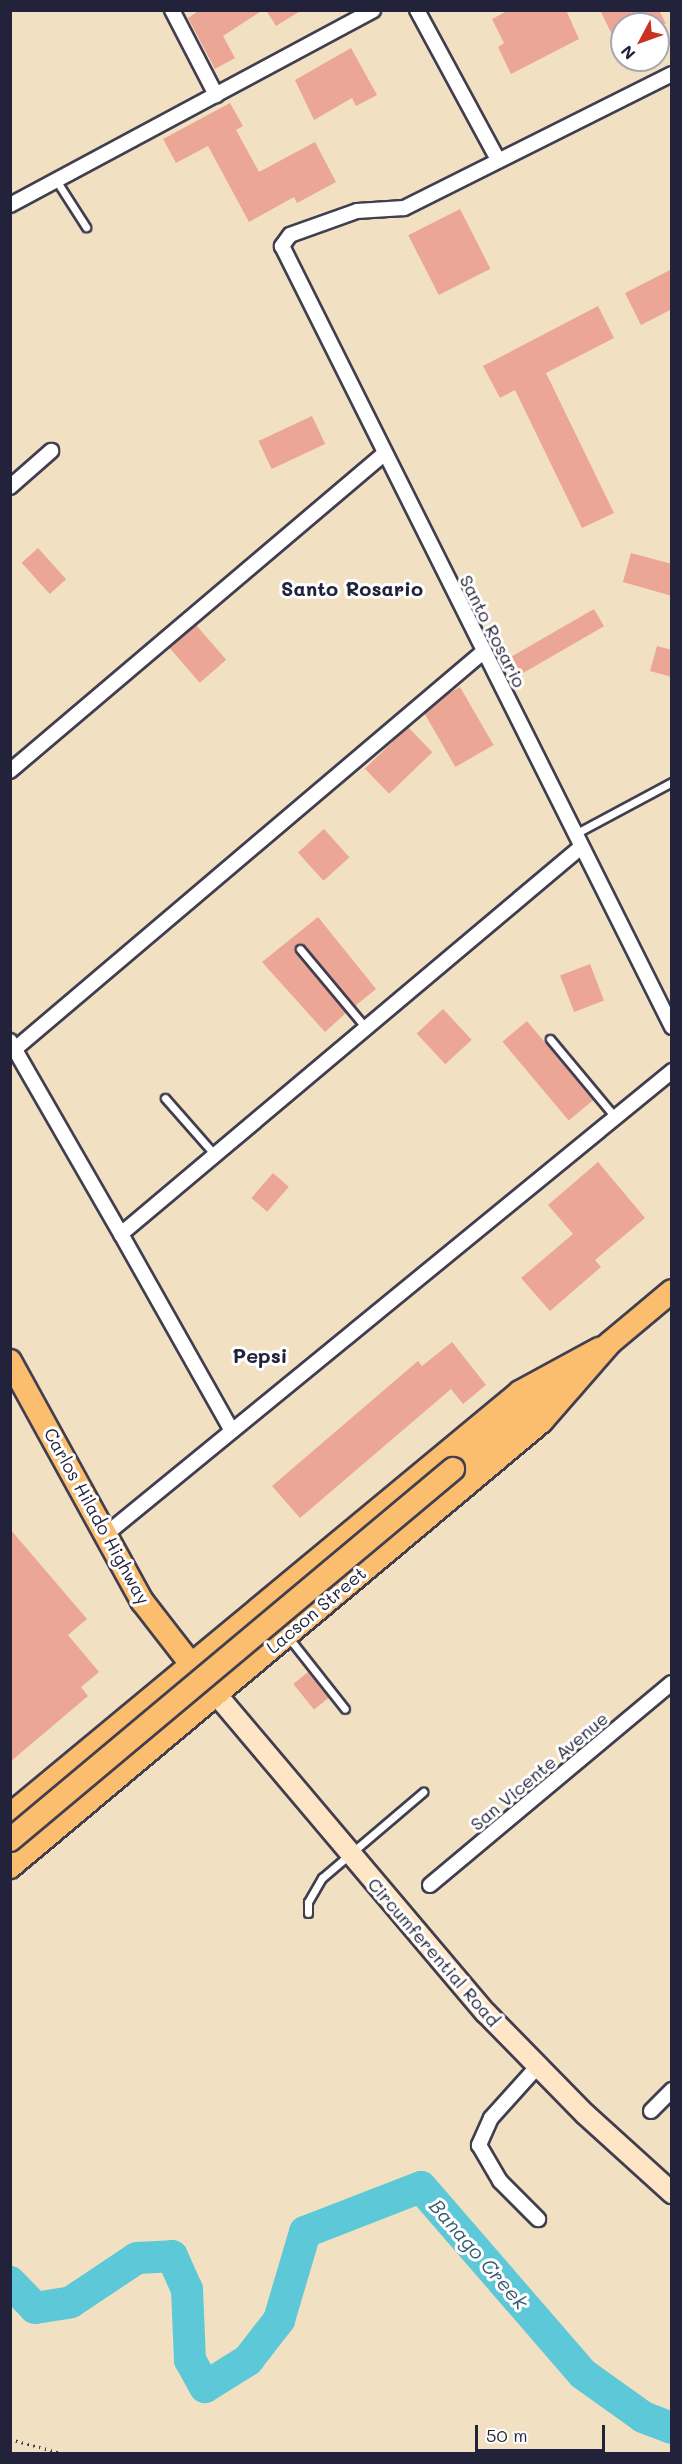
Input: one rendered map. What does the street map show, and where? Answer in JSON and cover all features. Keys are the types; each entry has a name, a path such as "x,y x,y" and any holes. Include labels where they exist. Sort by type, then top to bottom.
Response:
{"main road":[{"name":"Lacson Street","path":"10,1840 453,1469 672,1292"},
{"name":"Lacson Street","path":"10,1867 542,1421 610,1343"},
{"name":"Lacson Street","path":"10,1815 520,1392 610,1343"},
{"name":"Carlos Hilado Highway","path":"10,1361 142,1601 216,1694"},
{"name":"Circumferential Road","path":"216,1694 349,1854 537,2067 672,2193"}],"street":[{"path":"172,10 216,95"},
{"path":"10,205 373,10"},
{"path":"417,10 498,160 672,74"},
{"name":"Santo Rosario","path":"498,160 404,208 357,211 290,235 283,240 282,252 672,1027"},
{"path":"10,487 51,451"},
{"path":"10,771 384,454"},
{"path":"232,1431 13,1045 483,652"},
{"path":"121,1234 367,1029 578,840"},
{"path":"105,1535 672,1071"},
{"name":"San Vicente Avenue","path":"430,1885 672,1683"},
{"path":"537,2067 491,2118 479,2145 500,2181 538,2219"},
{"path":"651,2110 672,2090"}],"lane":[{"path":"56,180 86,227"},
{"path":"578,840 672,782"},
{"path":"300,949 367,1029"},
{"path":"550,1040 615,1117"},
{"path":"165,1098 215,1155"},
{"path":"287,1635 345,1709"},
{"path":"308,1913 308,1902 322,1878 423,1792"}],"path":[{"path":"10,2439 65,2454"}],"building":[{"path":"200,10 263,10 223,36 235,58 215,69 188,18"},
{"path":"266,10 302,10 276,26"},
{"path":"509,10 566,10 579,39 511,74 498,47 504,43 492,19"},
{"path":"600,10 659,10 660,12 610,12 610,30"},
{"path":"351,48 377,95 356,106 352,98 314,120 295,80"},
{"path":"230,103 243,126 236,130 259,172 315,142 336,182 297,203 294,197 249,222 208,146 176,163 163,139"},
{"path":"460,209 490,269 439,295 408,235"},
{"path":"672,269 672,309 641,325 625,293"},
{"path":"598,306 614,338 546,373 614,513 582,528 515,390 500,398 483,366"},
{"path":"312,416 325,444 272,469 259,441"},
{"path":"38,548 66,579 50,594 22,563"},
{"path":"631,553 672,564 672,596 623,582"},
{"path":"594,609 604,626 519,675 509,658"},
{"path":"196,625 226,660 200,683 170,648"},
{"path":"657,646 672,650 672,677 650,671"},
{"path":"460,687 493,745 455,767 422,709"},
{"path":"408,727 432,752 389,794 365,769"},
{"path":"324,829 349,857 323,881 298,852"},
{"path":"318,917 376,989 355,1006 304,945 297,944 296,953 346,1013 325,1032 262,962"},
{"path":"590,964 604,1000 574,1012 560,975"},
{"path":"443,1009 472,1040 445,1064 417,1034"},
{"path":"527,1021 593,1100 569,1120 502,1042"},
{"path":"598,1162 645,1218 595,1260 601,1267 550,1311 521,1278 573,1234 548,1205"},
{"path":"273,1173 289,1187 267,1212 251,1198"},
{"path":"452,1342 486,1385 463,1404 451,1389 300,1518 272,1486 418,1361 422,1366"},
{"path":"10,1529 87,1619 68,1635 99,1672 81,1687 88,1696 10,1762"},
{"path":"308,1672 329,1698 314,1710 293,1684"}],"waterway":[{"name":"Banago Creek","path":"10,2282 35,2308 71,2302 137,2258 172,2256 187,2289 190,2360 205,2387 248,2360 279,2320 305,2232 421,2187 583,2374 643,2417 672,2428"}],"district":[{"name":"Santo Rosario","path":"352,588"},
{"name":"Pepsi","path":"260,1355"}]}
